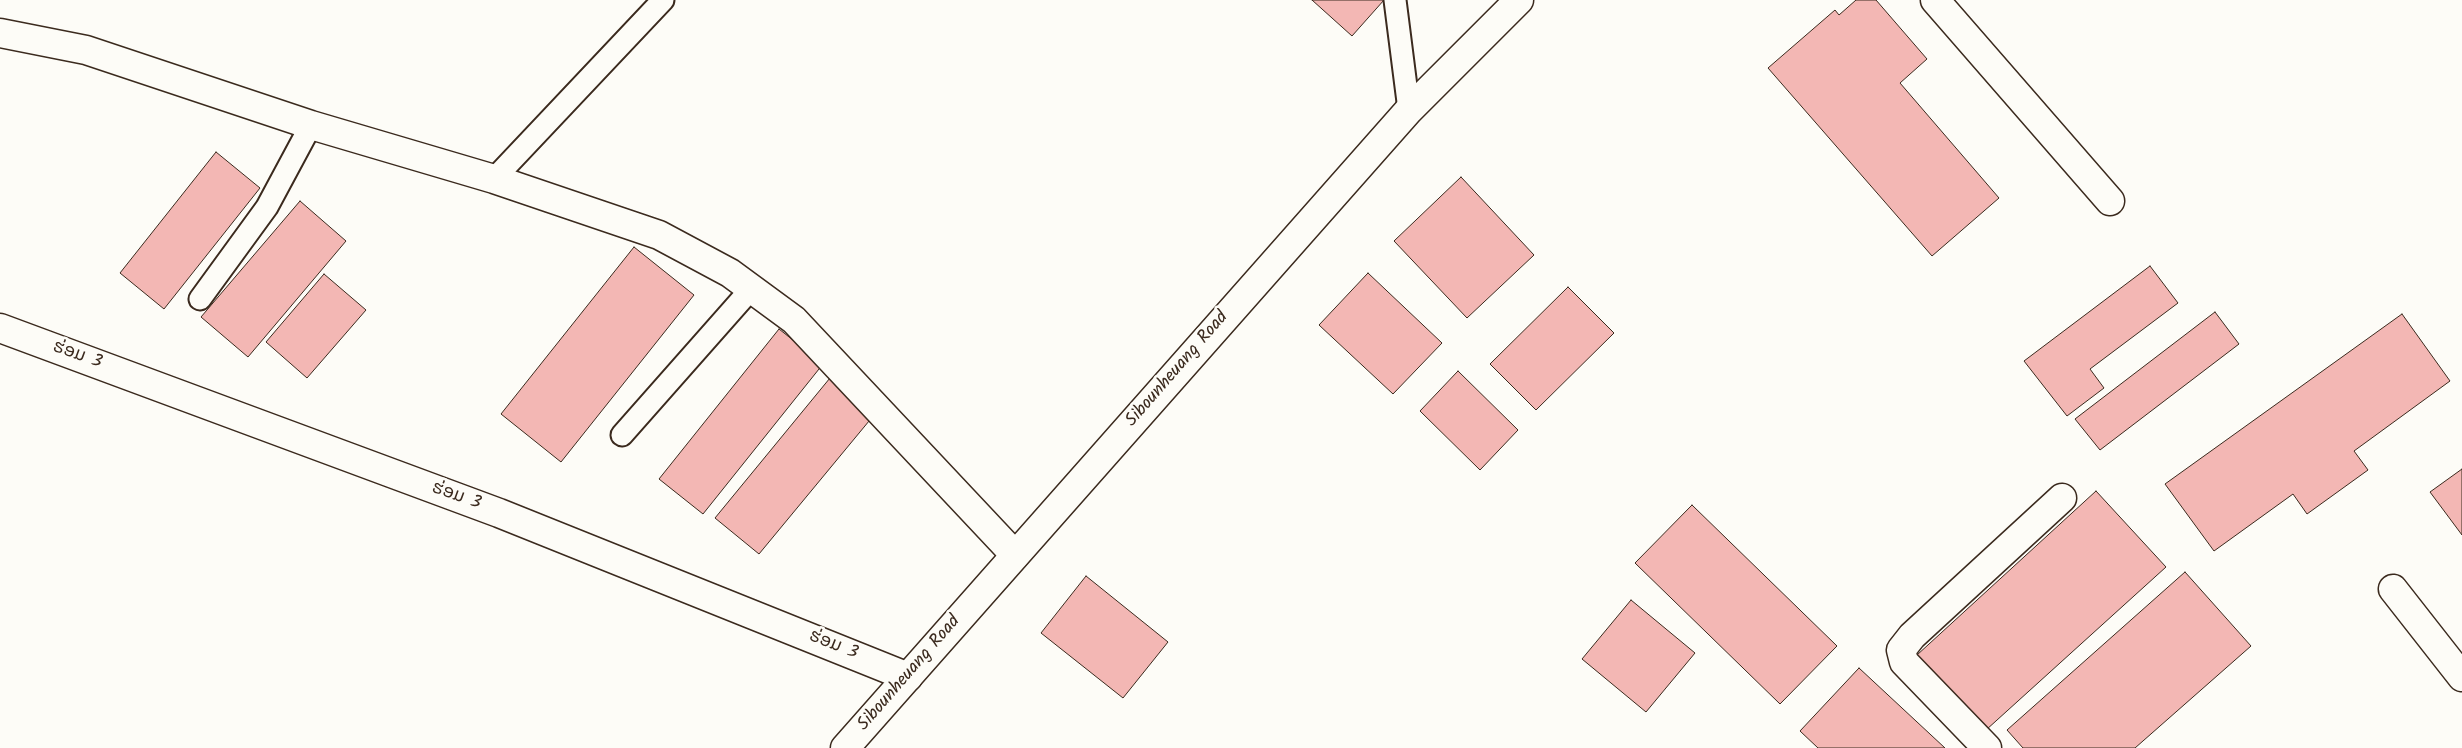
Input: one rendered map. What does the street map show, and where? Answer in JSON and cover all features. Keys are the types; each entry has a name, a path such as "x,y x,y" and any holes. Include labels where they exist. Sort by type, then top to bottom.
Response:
{"street":[{"name":"Sibounheuang Road","path":"847,747 1409,110 1519,0"},
{"path":"1936,0 2110,201"},
{"path":"0,33 86,50 311,125 494,179 659,235 730,273 794,320 1015,555"},
{"name":"ຮ່ອມ 3","path":"0,328 499,513 908,676"},
{"path":"1987,748 1904,662 1901,650 1912,636 2062,498"},
{"path":"2393,588 2462,677"}],"lane":[{"path":"494,179 662,0"},
{"path":"1396,0 1409,110"},
{"path":"200,299 267,207 311,125"},
{"path":"622,435 751,289"}],"building":[{"path":"1312,0 1384,0 1352,36"},
{"path":"1856,0 1876,0 1927,59 1900,83 1999,198 1932,256 1768,68 1835,10 1839,15"},
{"path":"216,152 260,188 164,309 120,273"},
{"path":"1461,177 1534,255 1467,318 1394,241"},
{"path":"300,201 346,241 248,357 201,317"},
{"path":"634,247 694,295 561,462 501,414"},
{"path":"2150,266 2178,303 2090,369 2104,388 2067,416 2024,361"},
{"path":"1368,273 1442,343 1393,394 1319,325"},
{"path":"324,274 366,310 307,378 266,342"},
{"path":"1568,287 1614,333 1536,410 1490,364"},
{"path":"2215,312 2239,344 2100,450 2075,419"},
{"path":"2402,314 2450,381 2354,451 2368,470 2307,514 2293,494 2214,551 2165,484"},
{"path":"779,329 823,364 703,514 659,479"},
{"path":"1458,371 1518,430 1480,470 1420,411"},
{"path":"830,378 874,415 759,554 715,518"},
{"path":"2462,469 2462,535 2430,492"},
{"path":"2096,491 2166,567 1986,730 1917,655"},
{"path":"1692,505 1837,646 1780,704 1635,563"},
{"path":"2185,572 2251,646 2135,748 2023,748 2007,730"},
{"path":"1086,576 1168,642 1123,698 1041,633"},
{"path":"1631,600 1695,653 1646,712 1582,659"},
{"path":"1859,668 1945,748 1818,748 1800,731"}]}
